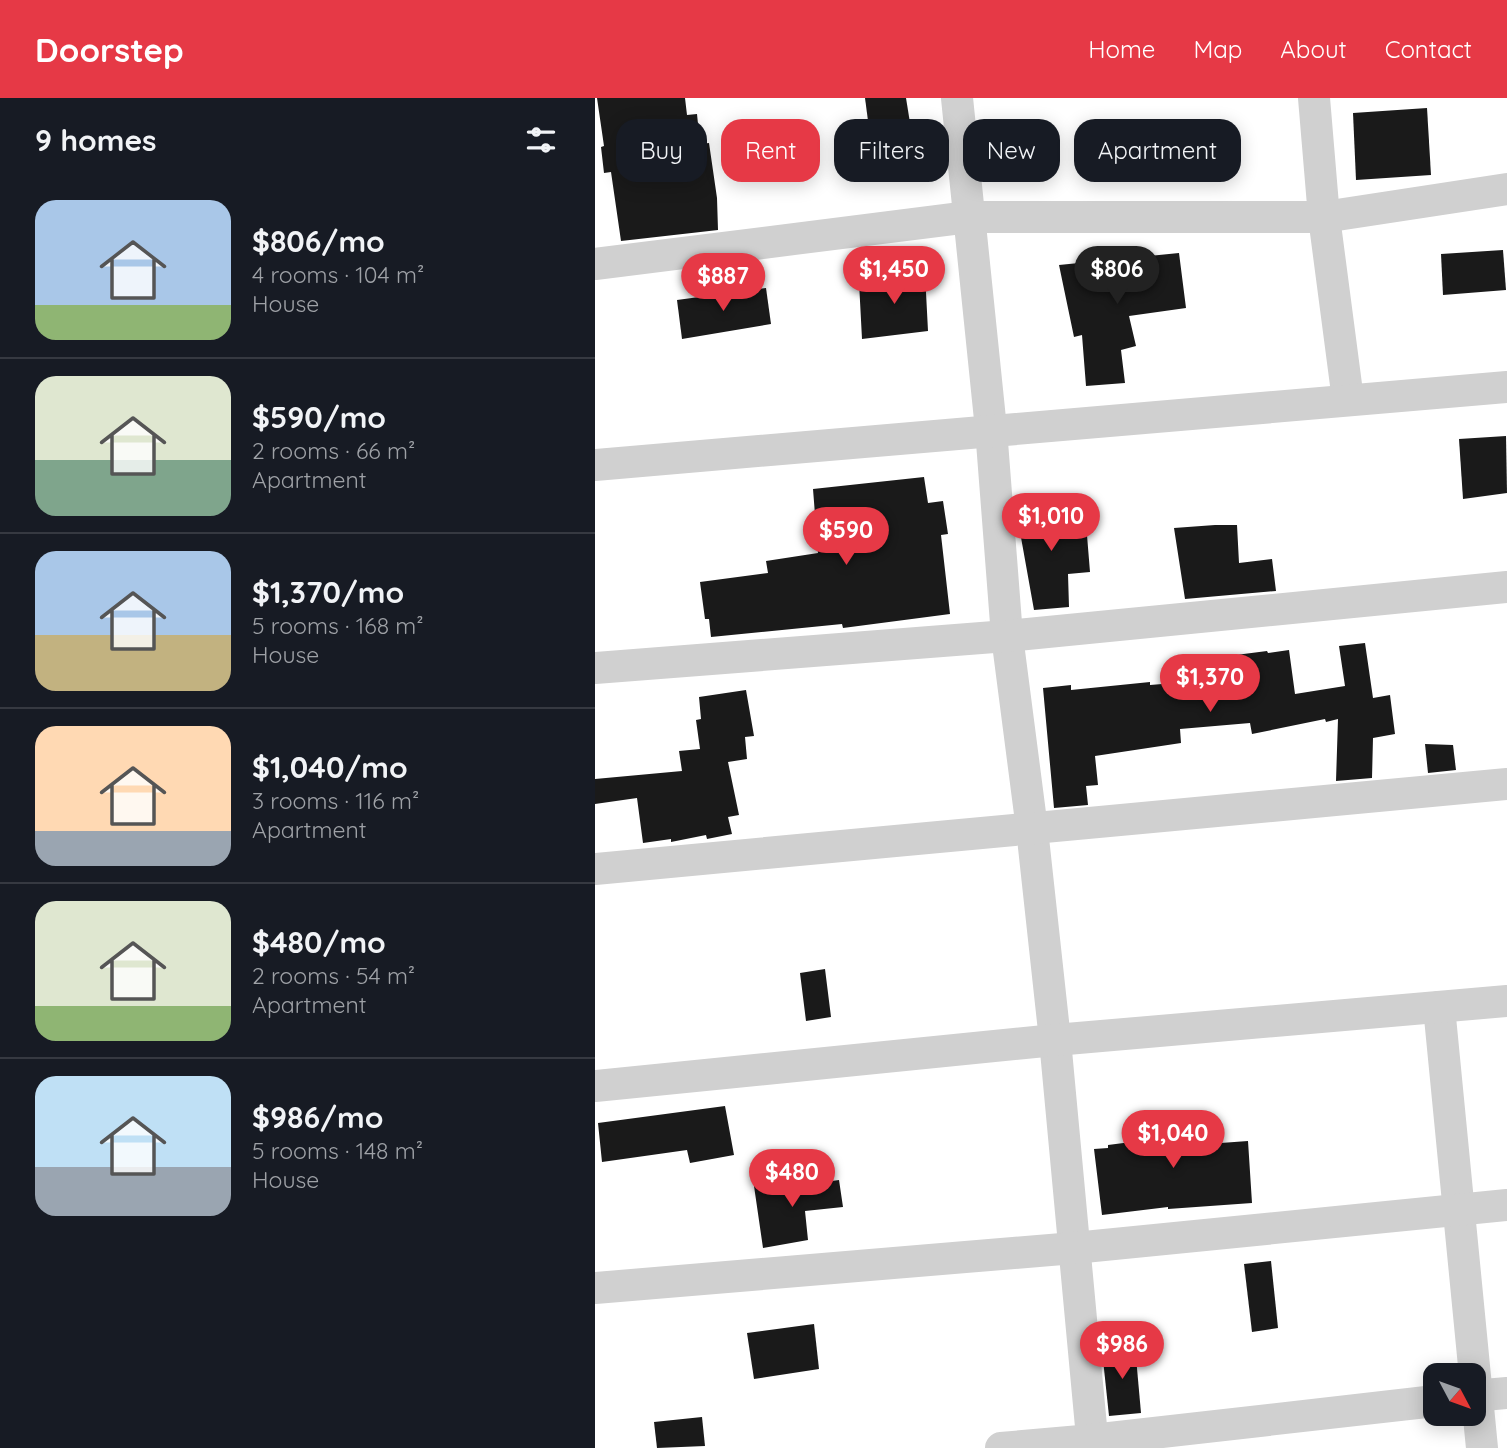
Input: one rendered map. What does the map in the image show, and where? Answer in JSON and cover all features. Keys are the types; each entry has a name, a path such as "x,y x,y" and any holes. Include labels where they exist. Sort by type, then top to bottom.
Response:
{"street":[{"path":"957,98 991,429 1007,636 1033,829 1092,1444"},
{"path":"1314,98 1324,217 1348,400"},
{"path":"595,264 969,217 1324,217 1507,189"},
{"path":"595,465 991,429 1507,387"},
{"path":"595,668 1007,636 1507,587"},
{"path":"595,869 1507,783"},
{"path":"595,1086 1055,1040 1507,1001"},
{"path":"1440,1007 1471,1363"},
{"path":"595,1288 1074,1248 1507,1205"},
{"path":"1486,1395 1507,1392"},
{"path":"1001,1448 1092,1444 1423,1403"},
{"path":"1479,1426 1482,1448"}],"building":[{"path":"597,98 685,98 687,115 697,114 698,119 616,119 616,182 707,182 709,143 717,198 718,230 621,241 611,172 604,173 601,147 604,146"},
{"path":"865,98 906,98 909,119 868,119"},
{"path":"1427,108 1431,175 1356,180 1353,113"},
{"path":"1503,250 1506,290 1443,295 1441,254"},
{"path":"1179,253 1186,308 1129,316 1136,346 1121,350 1125,383 1086,386 1082,335 1074,337 1059,265"},
{"path":"925,273 928,331 862,339 859,282 874,281 874,276"},
{"path":"766,288 771,324 682,339 677,300"},
{"path":"1506,436 1507,493 1463,499 1459,439"},
{"path":"924,477 928,503 943,501 948,534 941,535 950,614 843,628 842,624 711,637 709,619 705,619 700,582 768,573 766,561 818,553 813,489"},
{"path":"1055,500 1059,526 1086,523 1090,572 1068,574 1069,607 1034,610 1015,504"},
{"path":"1237,525 1239,563 1272,559 1276,591 1185,599 1174,528"},
{"path":"1365,643 1373,698 1390,695 1395,734 1373,738 1372,778 1336,781 1338,719 1326,722 1325,719 1252,734 1250,723 1180,729 1181,743 1095,756 1098,785 1086,786 1088,805 1054,808 1043,688 1071,685 1071,690 1150,682 1150,685 1199,681 1197,660 1289,650 1295,694 1345,686 1339,646"},
{"path":"746,690 754,736 745,737 747,759 728,762 739,815 728,817 732,834 707,839 706,835 671,842 671,839 643,843 637,798 595,804 595,779 682,771 679,751 700,749 696,720 701,719 699,697"},
{"path":"1425,744 1453,745 1456,770 1428,773"},
{"path":"825,969 831,1017 806,1021 800,973"},
{"path":"725,1106 734,1155 690,1163 687,1150 602,1162 598,1123"},
{"path":"1203,1116 1207,1144 1248,1141 1252,1203 1168,1207 1102,1215 1094,1149 1139,1141 1137,1123"},
{"path":"802,1180 803,1185 839,1180 843,1207 805,1211 808,1240 763,1248 754,1186"},
{"path":"1271,1261 1278,1328 1252,1332 1244,1264"},
{"path":"814,1324 819,1369 754,1379 747,1333"},
{"path":"1135,1346 1141,1413 1109,1416 1102,1350"},
{"path":"702,1417 705,1446 657,1448 654,1422"}]}
